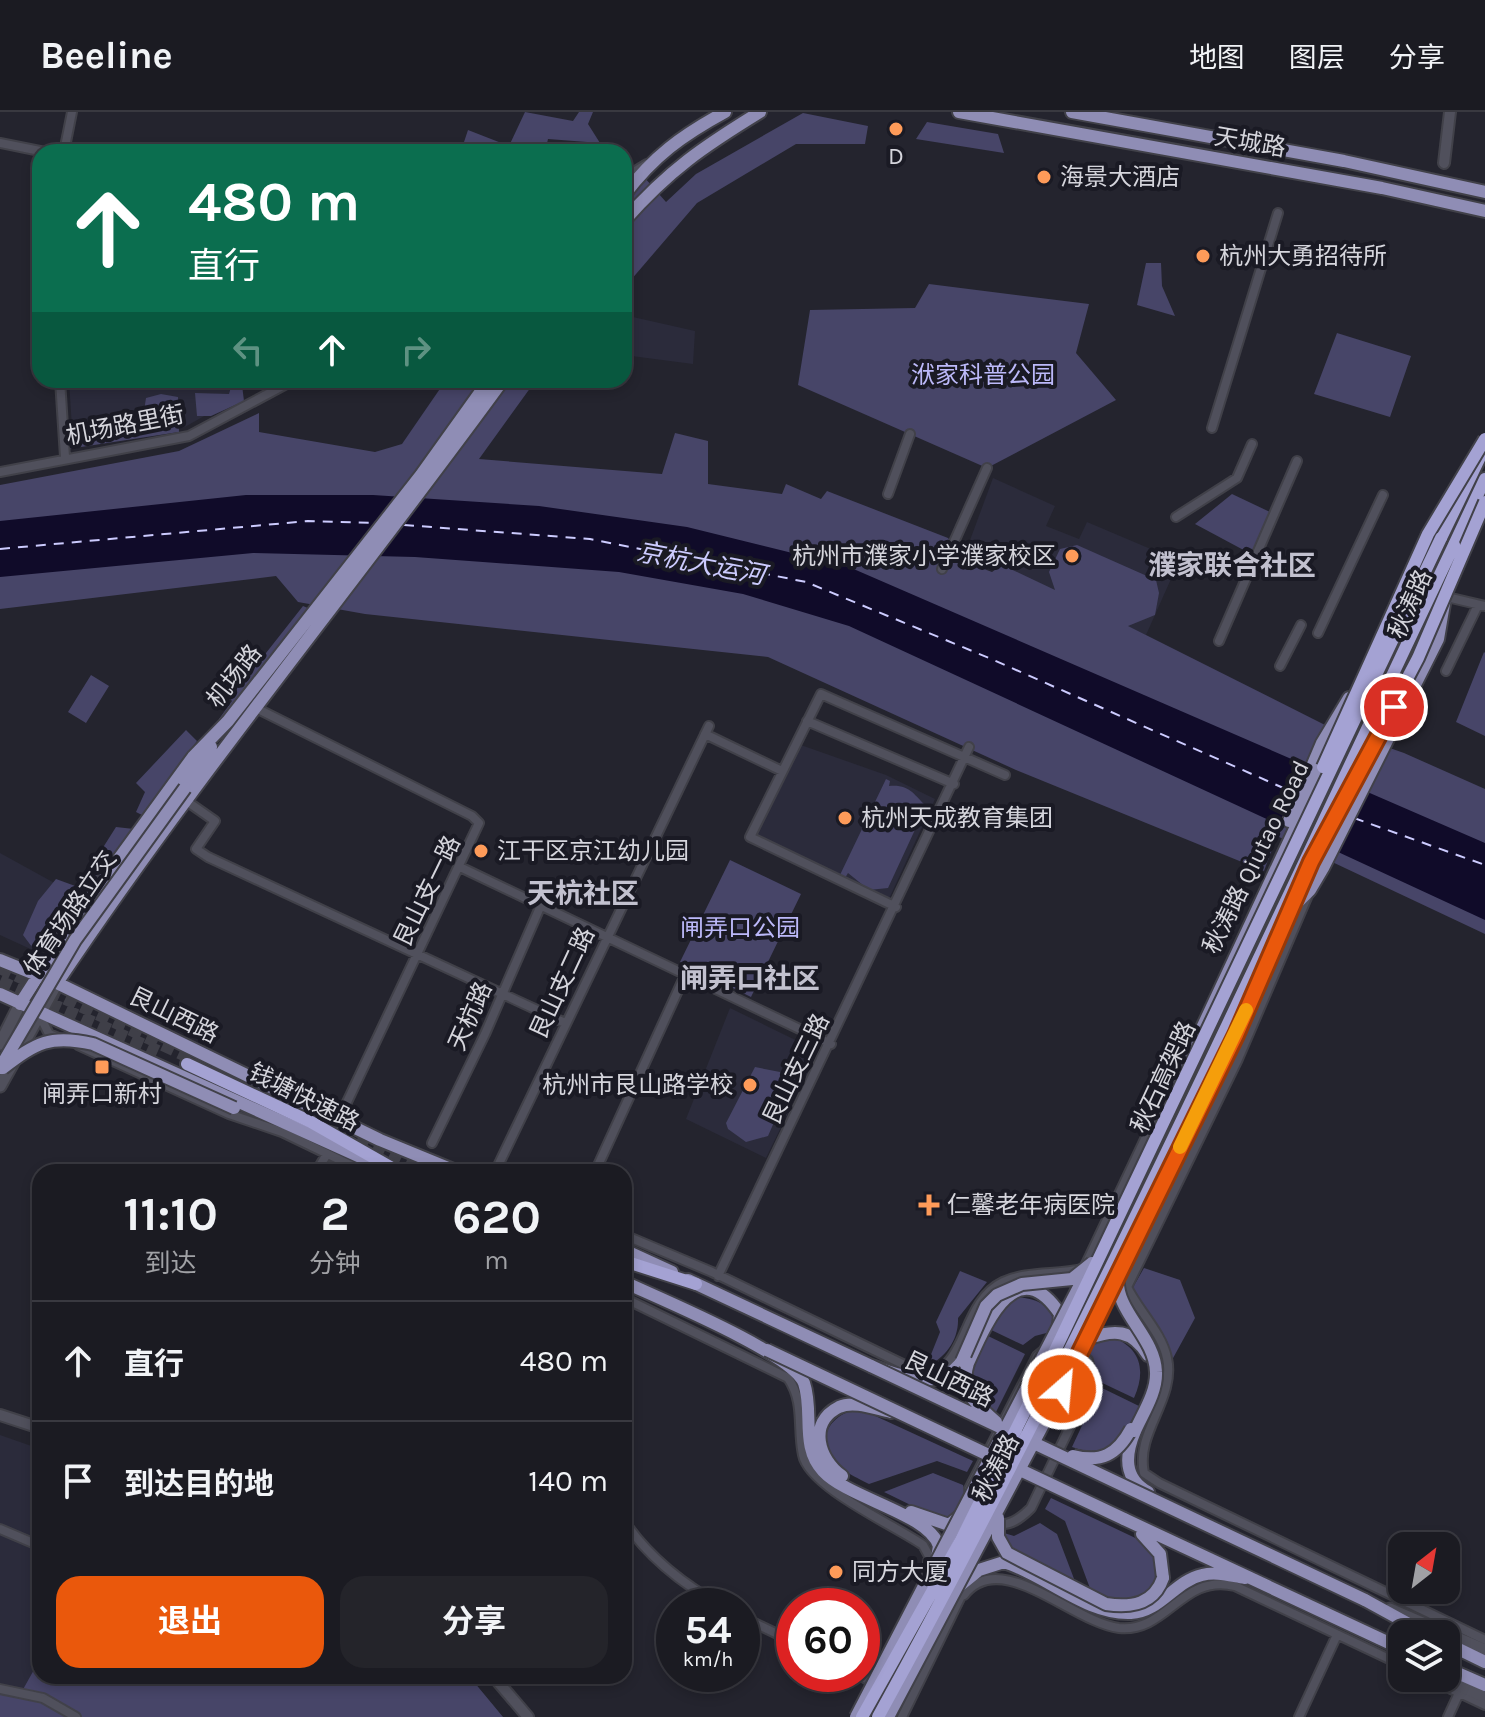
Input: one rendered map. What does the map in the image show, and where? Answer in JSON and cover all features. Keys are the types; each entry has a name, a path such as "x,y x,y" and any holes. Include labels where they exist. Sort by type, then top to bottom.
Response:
{"highway":[{"path":"1323,767 1428,534 1485,439"},
{"name":"秋石高架路","path":"862,1717 961,1540 1052,1357 1485,447"},
{"name":"秋石高架路","path":"878,1717 996,1499 1205,1076 1485,479"},
{"path":"1311,862 1357,780 1418,658 1485,500"},
{"name":"钱塘快速路","path":"187,1064 311,1122 383,1164"},
{"path":"632,1264 696,1284"}],"main road":[{"path":"632,185 651,161 687,133 725,112"},
{"path":"632,213 696,151 760,112"},
{"name":"天城路","path":"959,112 1382,188 1485,211"},
{"name":"天城路","path":"1072,112 1344,161 1485,192"},
{"name":"机场路","path":"426,477 484,388"},
{"name":"机场路","path":"20,1004 37,975 193,757 228,721 343,582 497,388"},
{"name":"秋涛路","path":"1336,730 1414,580 1485,433"},
{"name":"秋涛路","path":"888,1717 1087,1339 1119,1268 1236,1035 1289,912 1310,884 1311,862 1485,500"},
{"path":"1310,884 1381,754 1438,639 1447,597 1446,577"},
{"name":"机场路","path":"252,709 343,582"},
{"name":"体育场路立交","path":"0,1069 75,940 252,709"},
{"name":"体育场路立交","path":"185,794 228,721"},
{"path":"1279,859 1281,840 1336,730"},
{"name":"秋涛路 Qiutao Road","path":"1211,1003 1323,767 1336,730"},
{"path":"0,1086 57,983 185,794"},
{"name":"艮山西路","path":"0,960 57,983 339,1119 440,1164"},
{"name":"艮山西路","path":"0,994 39,1014 209,1086 281,1123 378,1164"},
{"name":"秋涛路","path":"853,1717 964,1511 1059,1325 1167,1105 1211,1003"},
{"path":"0,1044 20,1004"},
{"path":"0,1069 34,1045 71,1039 93,1044 234,1108 281,1123"},
{"name":"艮山西路","path":"632,1254 1200,1521 1401,1620"},
{"path":"871,1366 919,1379 942,1379 953,1374 962,1361 986,1306 997,1295 1022,1284 1072,1279 1088,1266"},
{"path":"1119,1268 1117,1287 1148,1340 1156,1374 1154,1388 1128,1448 1130,1475 1137,1486 1200,1521"},
{"path":"632,1286 1388,1643"},
{"path":"1007,1432 974,1402 962,1380 992,1310 1012,1293 1027,1291 1053,1304 1060,1314 1059,1325"},
{"path":"1047,1449 1091,1460 1109,1456 1125,1439 1150,1385 1149,1356 1136,1339 1117,1331 1087,1339"},
{"path":"767,1350 802,1379 809,1408 810,1446 821,1470 847,1489 928,1529 939,1546 930,1572"},
{"path":"903,1414 855,1404 839,1407 827,1418 819,1434 825,1461 850,1483 919,1516 949,1525 964,1511"},
{"path":"992,1517 1007,1553 1106,1604 1121,1607 1145,1602 1160,1588 1163,1578 1163,1565 1155,1545 1124,1519"},
{"path":"957,1588 979,1570 1004,1562 1106,1610 1136,1613 1159,1603 1199,1575 1245,1578"},
{"path":"1365,1600 1485,1650"},
{"path":"1363,1632 1388,1647"},
{"path":"1460,1650 1485,1662"},
{"path":"1460,1674 1485,1685"},
{"path":"1460,1686 1485,1697"}],"street":[{"path":"66,144 72,112"},
{"path":"1444,163 1450,112"},
{"path":"0,143 32,149"},
{"path":"632,173 651,161"},
{"path":"1212,428 1278,213"},
{"path":"61,388 65,457"},
{"name":"机场路里街","path":"0,472 65,457 189,436 279,388"},
{"path":"888,494 910,434"},
{"path":"1176,517 1237,478 1252,444"},
{"path":"1219,641 1297,461"},
{"path":"942,569 987,468"},
{"path":"1318,633 1383,495"},
{"path":"1446,671 1482,606 1447,597"},
{"path":"1280,666 1301,625"},
{"path":"896,907 750,837 821,694 967,752 1005,775"},
{"name":"艮山支一路","path":"252,709 472,816 479,823 479,829 339,1119"},
{"path":"807,721 954,784"},
{"name":"艮山支二路","path":"499,1164 707,730 782,771"},
{"name":"艮山支三路","path":"718,1276 831,1044 967,752"},
{"path":"185,794 215,821 196,849 241,875 565,1023"},
{"path":"460,867 831,1044"},
{"path":"1074,1349 1098,1305 1127,1287 1294,936 1310,884"},
{"name":"天杭路","path":"432,1143 541,905"},
{"path":"599,1164 686,973"},
{"path":"1236,1035 1259,1010"},
{"name":"艮山西路","path":"39,1014 49,1034 348,1164"},
{"path":"321,1164 327,1154"},
{"path":"632,1238 915,1370 928,1373 942,1371 950,1362 975,1310 1002,1282 1088,1266 1127,1287 1167,1355 1169,1371 1166,1388 1140,1455 1144,1473 1485,1640"},
{"path":"1074,1349 1095,1302 1088,1266"},
{"path":"632,1302 788,1378 797,1392 807,1469 821,1484 923,1545 929,1556 930,1572 880,1659"},
{"path":"1054,1342 1074,1349 1088,1360 1092,1381 1031,1508 1016,1523 992,1517 972,1507 969,1489 1037,1356 1054,1342"},
{"path":"0,1415 32,1425"},
{"path":"0,1529 32,1543"},
{"path":"632,1533 642,1547 691,1588"},
{"path":"930,1572 957,1588"},
{"path":"902,1717 957,1588 981,1579 1004,1578 1097,1622 1119,1628 1140,1627 1200,1586 1217,1581 1235,1586 1336,1637 1388,1659"},
{"path":"1299,1717 1336,1637"},
{"path":"500,1684 528,1717"},
{"path":"0,1689 43,1698 76,1717"},
{"path":"853,1717 863,1692"},
{"path":"1448,1717 1459,1693 1485,1705"}],"shaded area":[{"path":"632,317 695,331 693,364 632,356"},
{"path":"70,388 237,388 238,397 183,428 73,444"},
{"name":"杭州市濮家小学濮家校区","path":"993,478 1055,506 1046,526 1079,539 1087,522 1179,561 1146,635 966,551"},
{"name":"杭州天成教育集团","path":"798,744 886,775 935,799 888,901 756,836"},
{"path":"0,853 69,891 37,952 0,935"},
{"name":"杭州市艮山路学校","path":"730,1008 818,1051 766,1158 686,1119"},
{"path":"0,1435 32,1446 32,1684 476,1684 503,1717 0,1717"}],"green space":[{"path":"525,112 573,121 579,112 593,112 588,124 600,143 548,139 547,144 510,144"},
{"path":"803,113 868,126 865,144 796,144 697,203 632,279 632,163 666,202 696,174"},
{"path":"927,122 998,134 1004,153 916,139"},
{"path":"468,130 504,144 469,144 464,142"},
{"path":"1146,263 1161,263 1162,286 1175,316 1137,305"},
{"name":"洑家科普公园","path":"929,284 1089,304 1076,353 1116,400 987,468 798,385 810,310 915,308"},
{"path":"1337,333 1411,356 1390,417 1314,394"},
{"path":"231,388 242,388 244,401 211,416 197,416 195,393 229,394"},
{"path":"440,388 530,388 479,459 662,474 675,433 708,441 708,484 782,494 786,484 821,499 827,491 948,538 968,563 992,572 1002,565 1055,590 1049,572 1060,549 1077,545 1156,580 1159,593 1155,615 1128,626 1327,726 1404,753 1485,789 1485,934 1277,836 1264,871 1016,770 768,657 365,614 298,602 276,576 0,609 0,485 179,451 259,413 259,432 375,452 402,444"},
{"path":"161,394 178,397 179,432 68,449 65,432 162,425 154,411 144,411 146,398"},
{"path":"1232,494 1270,512 1251,554 1195,524"},
{"path":"303,606 310,609 224,720 219,719 232,701 218,684 223,675 236,684 228,665 237,653 255,667"},
{"path":"1485,653 1485,736 1456,722"},
{"path":"91,675 109,686 86,723 68,712"},
{"path":"186,730 197,741 142,815 136,812 145,792 136,783"},
{"path":"886,779 890,781 889,786 907,789 926,806 888,888 869,890 848,873 845,878 839,877"},
{"path":"116,827 134,829 51,945 32,947 23,935 38,901 56,879 78,887"},
{"name":"闸弄口公园","path":"730,860 801,894 751,997 680,962"},
{"path":"755,1067 780,1072 790,1086 768,1136 746,1142 728,1129 726,1123"},
{"path":"1144,1268 1180,1280 1195,1318 1172,1360 1167,1341 1132,1289"},
{"path":"960,1271 987,1282 958,1318 950,1347 926,1367 940,1332 936,1322"},
{"path":"1017,1297 1044,1305 1052,1315 1054,1331 1035,1336 1023,1345 985,1327 992,1311"},
{"path":"986,1335 1025,1354 995,1414 976,1395 971,1378"},
{"path":"1109,1336 1128,1346 1138,1360 1140,1377 1134,1398 1096,1380 1095,1365 1086,1348"},
{"path":"1100,1387 1139,1406 1121,1436 1106,1448 1085,1451 1072,1447"},
{"path":"858,1409 973,1461 967,1472 937,1461 869,1484 836,1463 824,1441 836,1419"},
{"path":"933,1473 963,1485 966,1496 952,1518 933,1516 884,1492"},
{"path":"1051,1498 1148,1544 1156,1554 1155,1585 1140,1596 1125,1599 1091,1591 1065,1521 1045,1509"},
{"path":"1040,1523 1057,1534 1076,1584 1023,1559 1008,1543 1004,1533 1014,1536"},
{"path":"32,1673 32,1684 476,1684 503,1717 0,1717 0,1689 21,1693"}],"water":[{"name":"京杭大运河","path":"246,495 373,495 539,506 687,527 849,567 1485,843 1485,920 849,626 743,594 619,572 415,557 253,553 0,577 0,521"}],"ferry route":[{"path":"0,549 308,521 377,523"},
{"path":"404,525 590,539 806,582 989,658 1297,794"},
{"path":"1354,818 1485,865"}],"tunnel":[{"path":"0,968 414,1164"},
{"path":"0,981 158,1051"}],"slow traffic":[{"path":"1180,1147 1246,1010"}],"place":[{"name":"D","path":"896,129"},
{"name":"海景大酒店","path":"1044,177"},
{"name":"杭州大勇招待所","path":"1203,256"},
{"name":"杭州市濮家小学濮家校区","path":"1072,556"},
{"name":"杭州天成教育集团","path":"845,818"},
{"name":"江干区京江幼儿园","path":"481,851"},
{"name":"闸弄口新村","path":"102,1067"},
{"name":"杭州市艮山路学校","path":"750,1085"},
{"name":"仁馨老年病医院","path":"929,1205"},
{"name":"同方大厦","path":"836,1572"}],"district":[{"name":"濮家联合社区","path":"1232,565"},
{"name":"天杭社区","path":"583,893"},
{"name":"闸弄口社区","path":"750,978"}],"route":[{"path":"1062,1389 1116,1273 1236,1035 1311,862 1394,707"}]}
